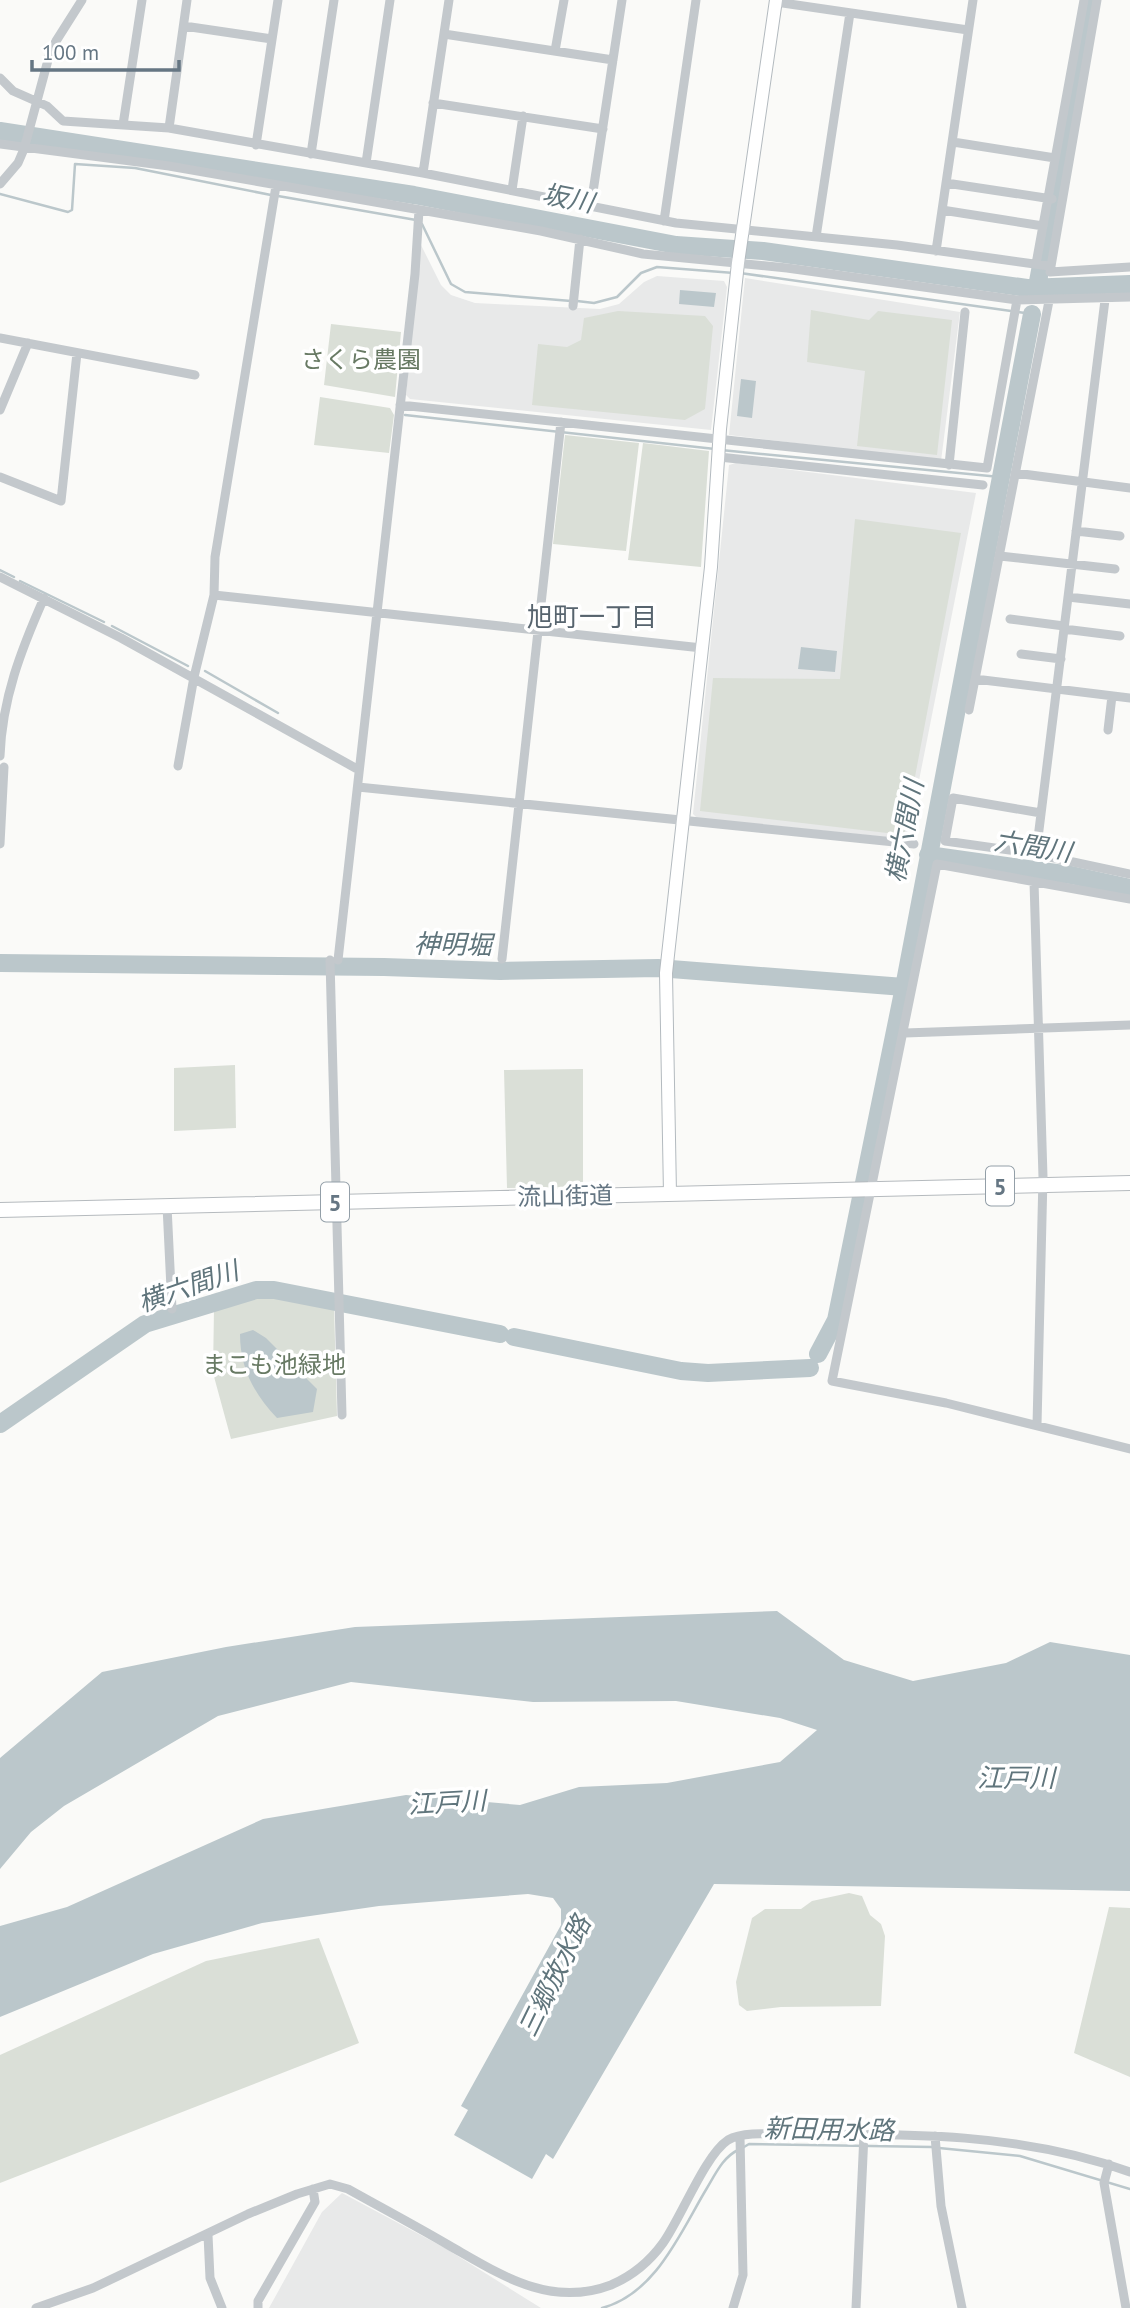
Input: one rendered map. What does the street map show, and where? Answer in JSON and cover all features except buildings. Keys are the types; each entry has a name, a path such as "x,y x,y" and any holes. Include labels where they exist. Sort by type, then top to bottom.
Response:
{"main road":[{"name":"流山街道","path":"0,1210 1130,1183"}],"street":[{"path":"0,184 18,163 24,148 51,49 82,0"},
{"path":"123,125 142,0"},
{"path":"169,128 187,0"},
{"path":"256,145 278,0"},
{"path":"311,154 334,0"},
{"path":"366,163 390,0"},
{"path":"422,173 449,0"},
{"path":"555,51 564,0"},
{"path":"591,205 622,0"},
{"path":"664,220 696,0"},
{"path":"936,251 973,0"},
{"path":"1081,0 1043,226 1044,265 1049,272 1130,267"},
{"path":"1044,265 1061,200 1097,0"},
{"path":"670,1194 667,967 702,648 719,439 741,234 776,1 968,30"},
{"path":"816,237 850,13"},
{"path":"184,26 272,39"},
{"path":"444,34 613,60"},
{"path":"0,78 13,91 37,100 63,121 169,128 741,234 816,237 1044,265"},
{"path":"433,103 603,129"},
{"path":"512,190 523,117"},
{"path":"953,142 1055,158"},
{"path":"0,144 150,163 275,192 580,239 643,254 738,262 1021,300 1105,300 1130,297"},
{"path":"946,183 1061,200"},
{"path":"178,766 194,677 214,595 215,557 275,192"},
{"path":"942,210 1043,226"},
{"path":"342,1415 329,974 334,960 358,787 419,213"},
{"path":"573,306 580,239"},
{"path":"400,405 987,468 1014,315 1021,300"},
{"path":"1036,854 1105,300"},
{"path":"969,710 1046,301"},
{"path":"949,465 965,312"},
{"path":"0,338 195,374"},
{"path":"0,410 28,343"},
{"path":"0,477 61,501 77,353"},
{"path":"502,959 561,422"},
{"path":"719,457 983,485"},
{"path":"881,474 883,458"},
{"path":"1015,473 1130,488"},
{"path":"1076,531 1120,537"},
{"path":"1000,556 1115,569"},
{"path":"0,578 44,598 194,677 359,770"},
{"path":"214,595 702,648"},
{"path":"1068,597 1130,604"},
{"path":"0,756 5,708 17,661 44,598"},
{"path":"1010,619 1120,636"},
{"path":"1021,654 1060,659"},
{"path":"975,679 1130,698"},
{"path":"1108,730 1112,696"},
{"path":"0,844 4,767"},
{"path":"358,787 914,844"},
{"path":"1041,813 953,798 945,841 1036,854 1130,874"},
{"path":"1130,899 937,864 905,1033 832,1381 1037,1425 1130,1449"},
{"path":"1034,882 1042,1185 1037,1425"},
{"path":"905,1033 1130,1025"},
{"path":"167,1206 172,1309"},
{"path":"856,2308 863,2134"},
{"path":"36,2308 93,2288 248,2214 330,2184 342,2186 517,2284 554,2299 599,2290 619,2282 644,2264 663,2243 715,2155 727,2141 740,2137 863,2134 1012,2142 1109,2164 1130,2172"},
{"path":"935,2136 941,2206 962,2308"},
{"path":"733,2308 743,2275 740,2137"},
{"path":"1109,2164 1104,2183 1126,2308"},
{"path":"258,2308 258,2301 316,2202 313,2189"},
{"path":"208,2235 210,2278 222,2308"}],"shaded area":[{"path":"420,243 441,285 451,295 475,303 600,309 619,304 644,282 657,276 724,281 727,287 711,430 410,399 406,395"},
{"path":"745,278 960,312 941,461 729,435"},
{"path":"736,463 976,493 908,836 905,839 697,818 693,814 729,465"},
{"path":"342,2193 445,2248 541,2308 269,2308 322,2212"}],"green space":[{"path":"811,310 869,320 878,311 952,320 937,455 857,446 865,371 807,362"},
{"path":"618,311 705,316 713,326 705,409 685,420 532,405 538,344 567,347 581,340 584,318"},
{"name":"さくら農園","path":"331,324 401,332 395,397 324,385"},
{"path":"320,397 390,408 394,415 389,453 314,445"},
{"path":"565,435 639,443 626,551 553,544"},
{"path":"643,443 709,451 701,567 628,560"},
{"path":"855,519 961,533 904,835 700,811 713,678 840,679"},
{"path":"235,1065 236,1128 174,1131 174,1068"},
{"path":"583,1069 583,1187 507,1188 504,1070"},
{"name":"まこも池緑地","path":"272,1292 334,1305 337,1416 231,1439 213,1373 214,1308 246,1295"},
{"path":"849,1893 862,1896 870,1915 881,1924 885,1936 881,2006 781,2007 747,2011 739,2005 736,1982 752,1918 765,1909 801,1909 812,1901"},
{"path":"1109,1907 1130,1908 1130,2077 1074,2053"},
{"path":"319,1938 359,2043 0,2183 0,2055 206,1961"}],"water":[{"path":"680,290 716,293 714,307 679,304"},
{"path":"741,379 756,381 752,418 737,416"},
{"path":"801,647 837,651 835,672 798,669"},
{"path":"253,1330 266,1338 317,1389 313,1412 277,1418 262,1400 250,1380 241,1346 240,1334"},
{"name":"江戸川","path":"777,1611 844,1660 913,1681 1006,1663 1050,1642 1130,1655 1130,1891 714,1884 553,2159 546,2154 532,2179 454,2135 468,2110 461,2106 561,1925 561,1909 553,1898 528,1894 379,1906 262,1923 153,1954 0,2017 0,1926 67,1907 263,1819 406,1795 520,1805 579,1787 667,1783 780,1762 817,1730 780,1718 676,1701 533,1702 351,1682 218,1716 64,1806 31,1832 0,1869 0,1758 102,1672 226,1647 355,1627"}],"waterway":[{"path":"1037,287 1090,0"},
{"name":"坂川","path":"0,131 414,195 676,245 763,251 1027,288 1130,284"},
{"path":"0,194 68,212 72,210 75,164 135,168 271,195"},
{"path":"278,196 416,220"},
{"path":"422,224 451,284 465,292 571,301"},
{"path":"577,301 594,303 617,297 641,273 657,267 734,273"},
{"path":"740,273 1011,311"},
{"path":"1018,312 1032,314"},
{"name":"横六間川","path":"818,1354 836,1320 904,987 1032,314"},
{"path":"405,415 715,449"},
{"path":"721,450 1000,477"},
{"path":"0,570 14,577"},
{"path":"20,581 104,622"},
{"path":"112,626 188,666"},
{"path":"205,671 278,713"},
{"name":"六間川","path":"928,855 1071,875 1130,888"},
{"name":"神明堀","path":"0,963 384,967 500,971 658,968 904,987"},
{"name":"横六間川","path":"0,1424 145,1324 256,1290 274,1290 500,1334"},
{"name":"横六間川","path":"514,1337 681,1371 708,1373 810,1368"},
{"name":"新田用水路","path":"744,2147 749,2144 932,2147"},
{"name":"新田用水路","path":"939,2148 1020,2156 1130,2189"},
{"name":"新田用水路","path":"602,2308 621,2301 652,2275 677,2241 720,2167 738,2150"}],"district":[{"name":"旭町一丁目","path":"592,616"}],"water label":[{"name":"三郷放水路","path":"554,1976"}]}
